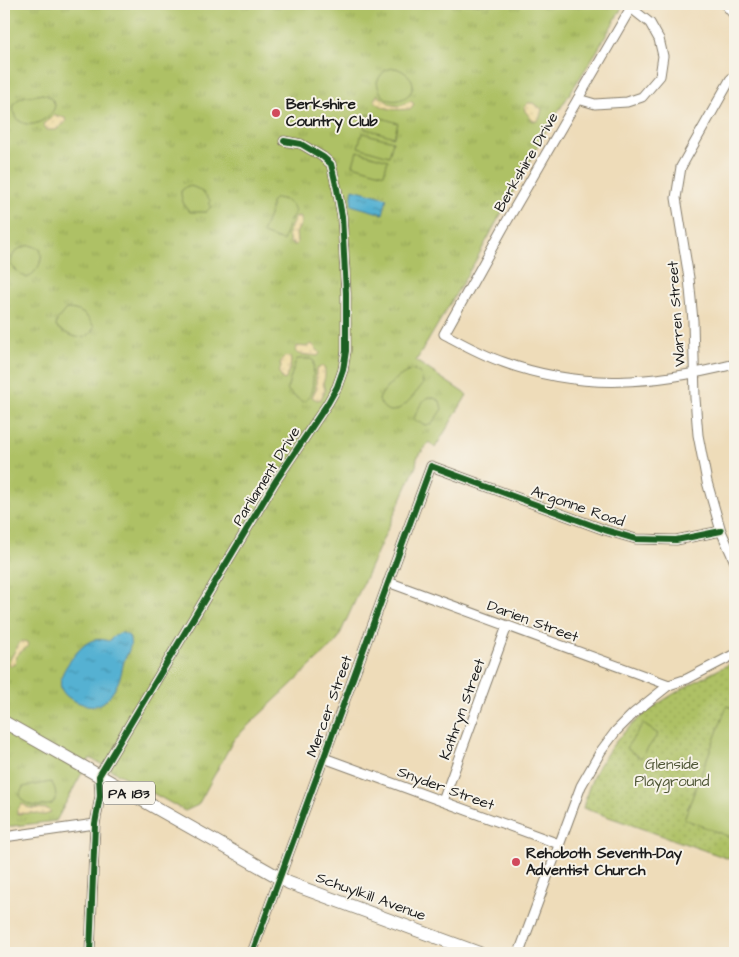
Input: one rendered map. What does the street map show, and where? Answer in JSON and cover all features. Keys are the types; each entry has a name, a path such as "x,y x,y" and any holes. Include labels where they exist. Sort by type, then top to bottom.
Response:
{"main road":[{"name":"PA 183","path":"4,722 99,776"},
{"name":"Schuylkill Avenue","path":"99,776 289,883 479,953"}],"street":[{"path":"725,4 735,16"},
{"path":"578,99 595,104 627,102 642,97 660,76 663,56 660,39 650,23 632,6"},
{"name":"Berkshire Drive","path":"632,6 444,334 502,362 555,377 625,382 694,374"},
{"name":"Warren Street","path":"735,75 730,80 681,167 676,198 689,278 693,321 698,436 707,482 721,531 735,562"},
{"name":"Parliament Drive","path":"99,776 275,482 328,403 343,370 346,351 346,293 342,216 331,164 316,151 301,144 284,141"},
{"path":"694,374 735,364"},
{"name":"Argonne Road","path":"431,466 605,530 636,539 676,540 721,531"},
{"name":"Mercer Street","path":"252,953 431,466"},
{"name":"Darien Street","path":"388,582 669,685"},
{"name":"Kathryn Street","path":"443,801 507,626"},
{"path":"519,953 581,786 601,751 616,731 634,713 669,685 735,654"},
{"name":"Snyder Street","path":"324,758 559,844"},
{"path":"90,953 95,824 100,796 99,776"},
{"path":"4,837 95,824"}],"green space":[{"name":"Berkshire Country Club","path":"4,4 624,4 597,51 547,129 476,260 416,361 467,395 435,448 429,442 417,458 416,466 337,641 234,739 198,805 185,811 90,758 56,821 4,827"},
{"path":"396,68 408,75 413,84 411,91 406,97 398,100 389,100 381,94 377,82 384,72"},
{"path":"42,94 52,99 55,105 53,111 37,123 23,123 14,114 13,108 15,103 24,97"},
{"path":"368,114 398,123 394,137 364,128"},
{"path":"362,133 393,141 389,156 358,147"},
{"path":"357,151 388,160 384,174 353,165"},
{"path":"187,186 203,192 210,200 210,208 206,212 190,212 186,207 182,200 181,191"},
{"path":"275,198 288,202 295,212 289,222 283,241 262,233 271,210 271,203"},
{"path":"30,245 40,249 41,262 37,269 27,278 11,265 11,261 16,251"},
{"path":"66,309 76,310 86,316 94,327 91,333 82,337 71,336 56,327 57,320"},
{"path":"312,359 314,362 312,390 303,402 287,389 296,360"},
{"path":"414,370 421,374 423,384 402,407 390,411 384,408 379,400 384,391 399,377"},
{"path":"428,397 440,401 442,409 432,424 425,425 414,420 419,407"},
{"name":"Glenside Playground","path":"735,661 735,861 583,808 589,787 610,749 637,720 667,698"},
{"path":"727,706 735,709 735,839 684,819"},
{"path":"643,724 658,734 641,758 626,748"},
{"path":"51,782 56,793 52,804 36,806 22,800 20,794 23,787"}],"sand":[{"path":"377,95 392,105 399,106 411,101 414,104 410,109 386,108 374,100"},
{"path":"528,103 533,103 542,109 537,121 533,121 525,111 524,107"},
{"path":"55,115 65,118 66,122 56,130 47,130 43,124"},
{"path":"299,216 301,224 296,233 296,245 290,243 288,234 295,217"},
{"path":"312,344 320,353 318,356 298,354 295,351 297,346 306,347"},
{"path":"285,356 290,357 291,363 286,379 283,380 279,373 280,363"},
{"path":"322,366 325,372 323,383 325,390 321,399 317,400 312,397 316,389 316,370"},
{"path":"20,642 27,642 28,646 17,655 15,664 10,666 8,663"},
{"path":"22,804 30,808 47,809 51,812 43,815 17,814 17,810"}],"water":[{"path":"353,189 387,198 383,214 351,205"},
{"path":"120,633 129,636 130,648 118,683 109,697 100,704 86,705 68,697 60,685 64,671 73,657 89,642 96,639 109,641"}],"cycle path":[{"path":"90,953 95,824 100,796 99,776 275,482 328,403 337,387 343,370 346,351 346,293 342,216 331,164 301,144 284,141"},
{"path":"252,953 431,466 605,530 636,539 676,540 721,531"}],"place":[{"name":"Berkshire Country Club","path":"276,113"},
{"name":"Rehoboth Seventh-Day Adventist Church","path":"516,862"}]}
